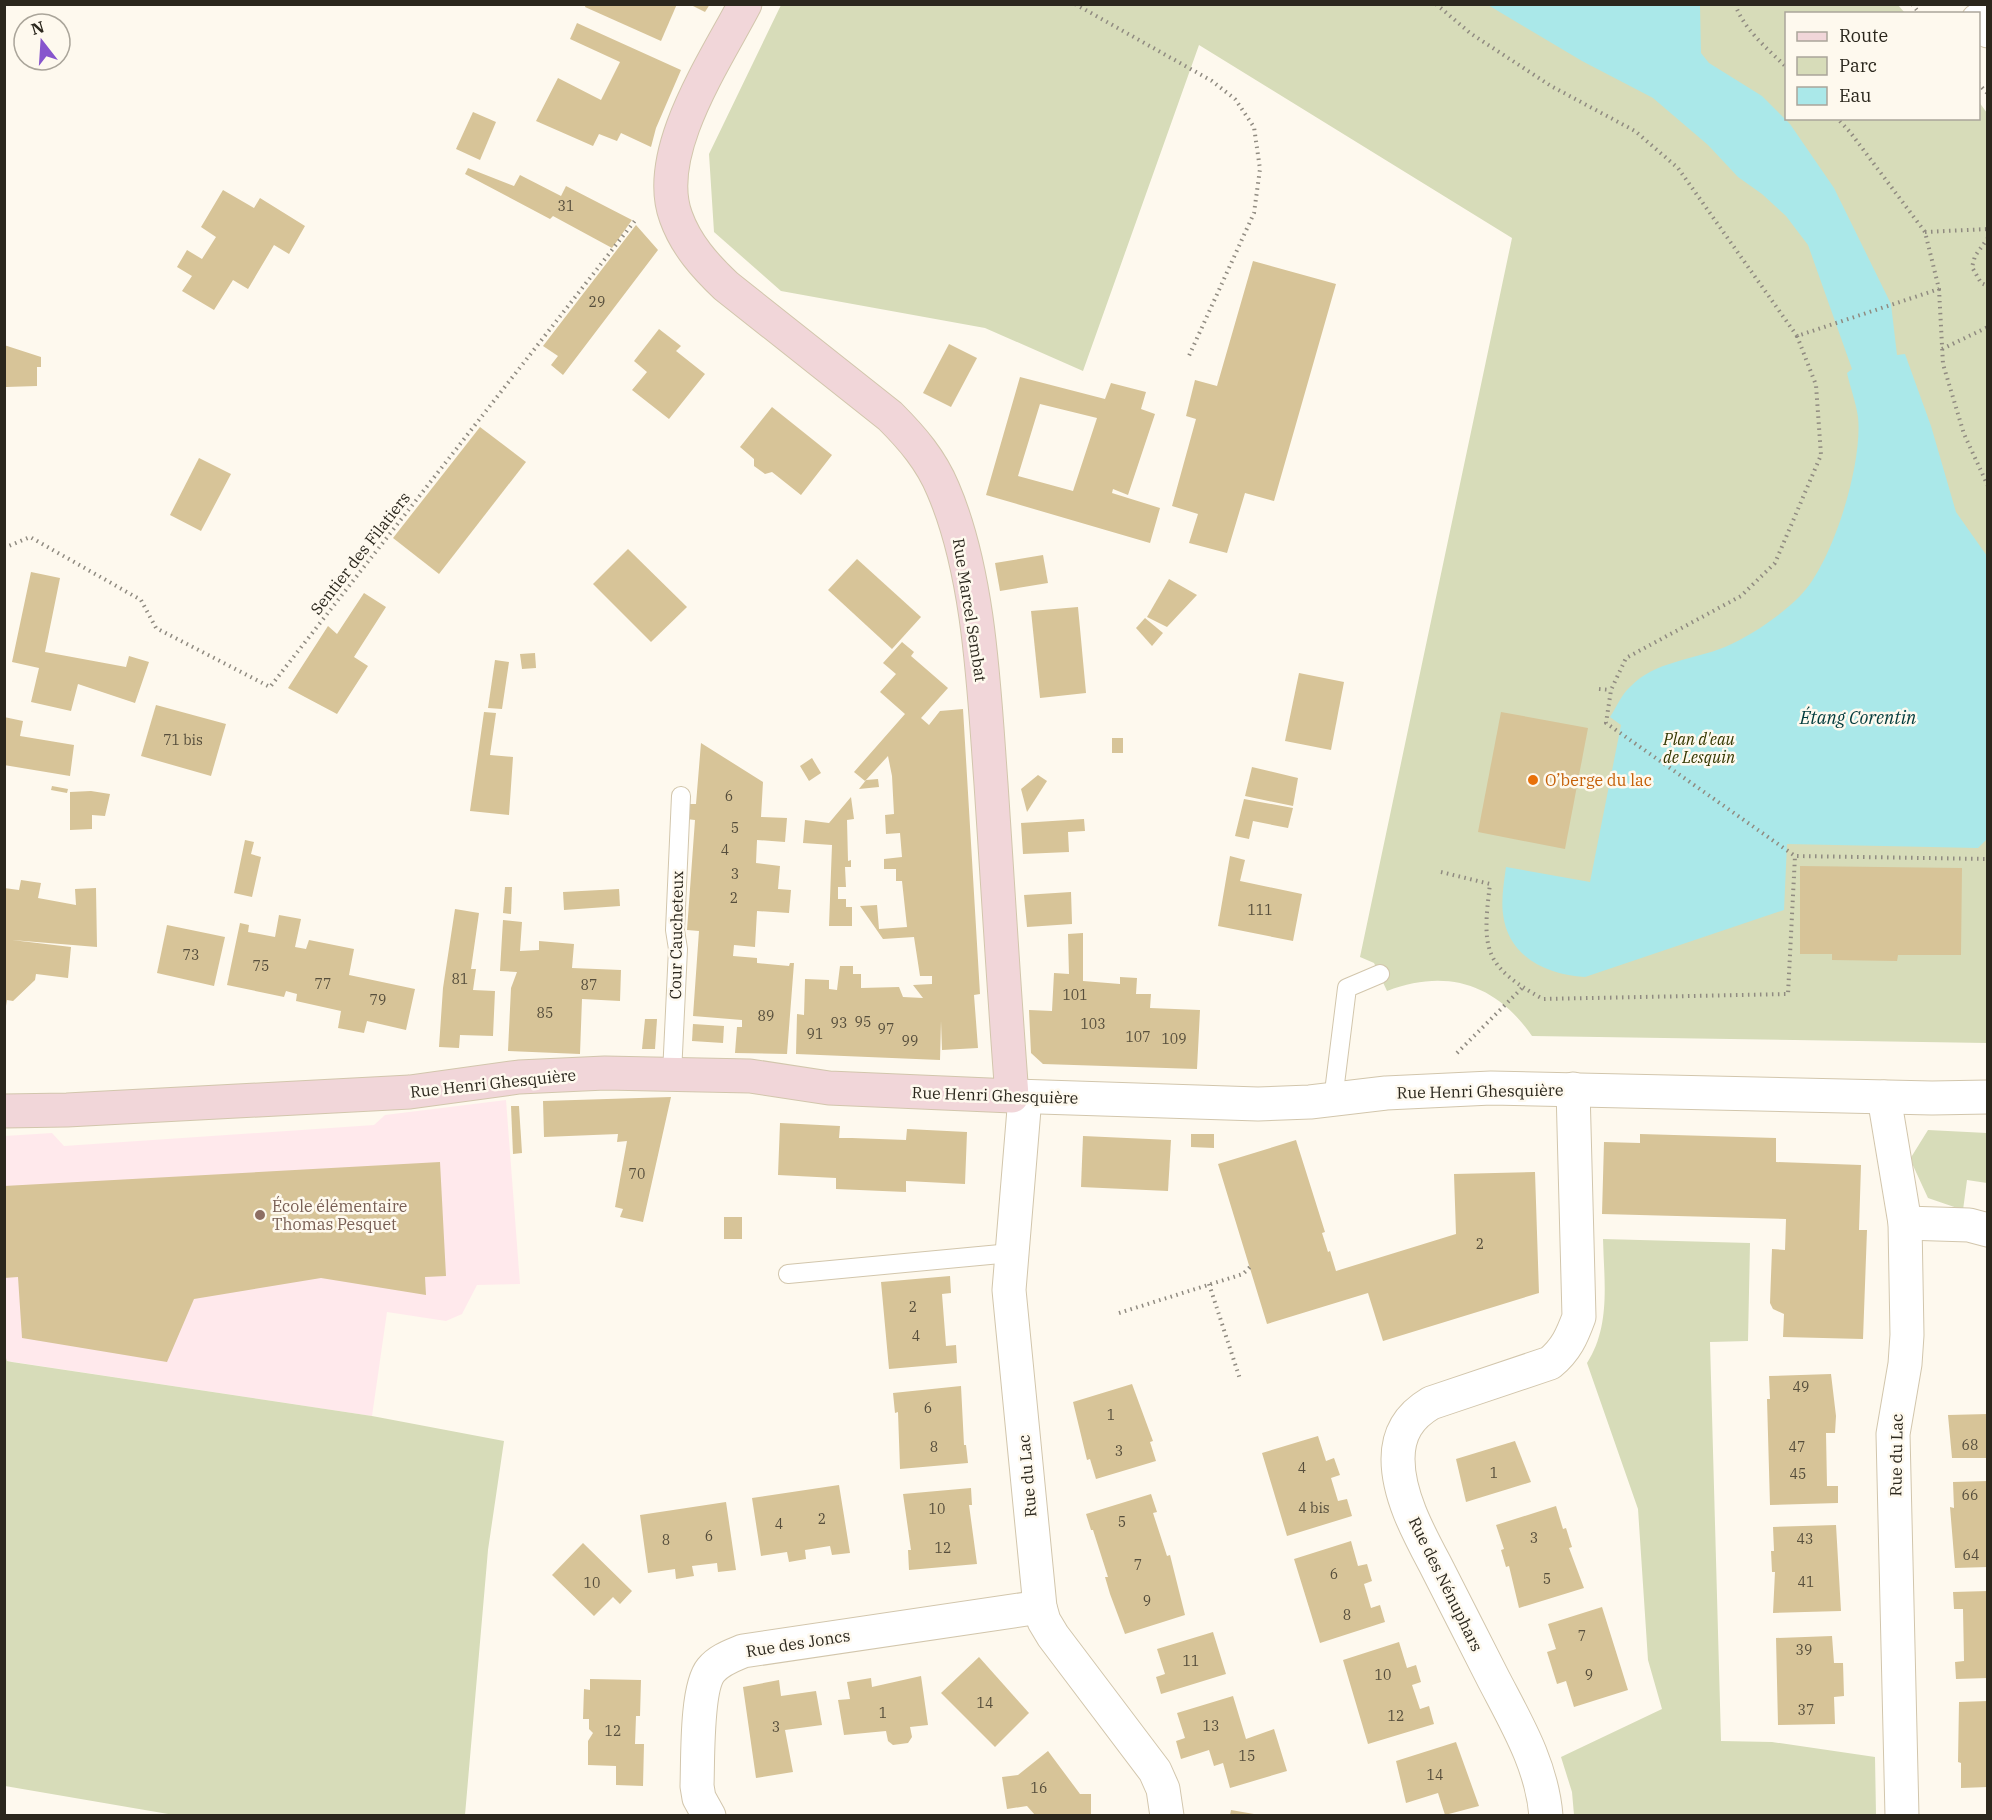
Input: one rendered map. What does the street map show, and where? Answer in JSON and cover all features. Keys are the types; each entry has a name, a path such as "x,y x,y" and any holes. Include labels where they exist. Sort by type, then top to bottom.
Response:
{"street":[{"name":"Rue Marcel Sembat","path":"745,4 681,133 672,173 672,199 675,216 690,247 706,267 726,286 890,416 911,437 943,488 962,549 978,644 1018,1097"},
{"name":"Rue Henri Ghesquière","path":"4,1111 67,1110 410,1092 541,1076 672,1074 750,1076 861,1090 1258,1104 1457,1089 1988,1097"},
{"name":"Rue des Nénuphars","path":"1546,1815 1544,1794 1528,1746 1412,1518 1398,1460 1399,1444 1405,1426 1416,1412 1431,1403 1530,1372 1550,1363 1564,1352 1573,1334 1579,1317 1573,1089"},
{"name":"Rue du Lac","path":"1018,1097 1009,1290 1040,1607 1053,1636 1155,1771 1163,1789 1167,1815"},
{"name":"Rue du Lac","path":"1884,1097 1905,1223 1907,1335 1905,1364 1893,1434 1902,1815"},
{"path":"1905,1223 1969,1226 1988,1230"},
{"name":"Rue des Joncs","path":"709,1815 699,1798 697,1786 702,1690 710,1671 719,1662 742,1651 1040,1607"}],"lane":[{"name":"Cour Caucheteux","path":"672,1074 678,949 675,930 681,796"},
{"path":"1334,1100 1347,988 1380,974"},
{"path":"788,1274 1011,1253"}],"path":[{"path":"1075,4 1212,81 1235,99 1254,128 1260,169 1254,213 1188,358"},
{"path":"1436,4 1470,33 1551,86 1635,131 1678,168 1797,336 1816,385 1821,455 1775,563 1741,596 1626,658 1611,690 1606,723 1796,856 1988,860"},
{"path":"1735,4 1738,14 1754,34 1785,66"},
{"path":"1839,120 1924,232 1939,289 1943,364 1964,434 1988,486"},
{"name":"Sentier des Filatiers","path":"4,548 30,537 141,600 156,628 270,687 644,211 675,216"},
{"path":"1924,232 1988,229"},
{"path":"1988,238 1975,256 1972,267 1981,283 1988,286"},
{"path":"1797,336 1939,289"},
{"path":"1942,349 1988,327"},
{"path":"1599,689 1611,690"},
{"path":"1441,872 1490,884 1485,925 1490,956 1511,982 1543,999 1788,994 1796,856"},
{"path":"1119,1313 1243,1274 1250,1267"},
{"path":"1209,1284 1240,1379"}],"shaded area":[{"name":"École élémentaire Thomas Pesquet","path":"506,1100 520,1284 477,1285 462,1314 446,1321 387,1312 372,1416 7,1361 5,1355 5,1136 52,1133 64,1146 374,1125 385,1115"}],"green space":[{"name":"Plan d'eau de Lesquin","path":"781,5 1898,5 1904,12 1785,12 1785,120 1980,120 1980,103 1987,113 1987,1043 1532,1036 1503,1004 1469,985 1450,981 1430,981 1409,984 1387,991 1374,963 1360,957 1512,238 1199,45 1083,371 985,328 781,291 714,232 709,154"},
{"path":"1928,1130 1987,1133 1987,1183 1967,1180 1963,1210 1928,1198 1910,1159"},
{"path":"1603,1239 1750,1243 1748,1341 1710,1342 1721,1741 1772,1742 1875,1757 1876,1815 1574,1815 1572,1792 1561,1757 1662,1709 1648,1660 1638,1509 1587,1363 1595,1349 1603,1319 1605,1287"},
{"path":"5,1355 7,1361 12,1362 372,1416 504,1441 488,1550 465,1815 174,1815 5,1786"}],"water":[{"name":"Étang Corentin","path":"1488,5 1700,5 1701,53 1709,63 1762,96 1790,124 1834,188 1891,304 1897,355 1905,354 1931,426 1956,512 1987,556 1987,839 1978,848 1787,844 1784,910 1585,977 1544,968 1521,952 1513,942 1506,929 1502,908 1506,867 1590,882 1621,725 1610,717 1624,694 1640,678 1663,666 1735,642 1775,618 1800,596 1824,561 1843,511 1856,460 1858,417 1847,373 1852,369 1808,245 1786,216 1762,194 1738,177 1708,145 1653,98 1582,61"}],"building":[{"path":"586,4 677,4 661,41 585,7"},
{"path":"689,4 710,4 705,12"},
{"path":"577,23 681,70 656,128 651,147 621,133 617,141 599,134 593,146 536,121 558,78 601,100 620,62 570,39"},
{"path":"473,112 496,122 480,160 456,149"},
{"path":"468,168 514,186 520,175 561,196 566,186 632,220 612,248 553,216 550,219 465,174"},
{"path":"223,190 254,208 260,198 305,226 289,254 274,245 248,289 233,280 214,310 182,291 192,276 177,267 187,250 202,259 216,237 201,227"},
{"path":"636,225 658,250 563,375 551,365 558,356 543,346"},
{"path":"1253,261 1336,284 1274,501 1245,493 1227,553 1189,543 1198,514 1172,506 1196,419 1186,416 1195,380 1217,386"},
{"path":"659,329 681,346 676,351 705,374 669,419 632,390 647,372 634,361"},
{"path":"949,344 977,358 951,407 923,393"},
{"path":"4,345 41,357 41,367 37,367 37,386 6,387"},
{"path":"1020,377 1105,399 1111,383 1146,392 1141,409 1155,414 1128,495 1113,489 1112,493 1160,508 1150,543 986,495","holes":["1040,404 1097,418 1073,491 1018,476"]},
{"path":"772,407 832,455 801,495 772,472 765,474 754,466 754,459 740,447"},
{"path":"480,427 526,462 439,574 393,538"},
{"path":"199,458 231,474 201,531 170,515"},
{"path":"628,549 687,607 651,642 593,584"},
{"path":"1043,555 1048,583 1000,591 995,563"},
{"path":"857,559 921,617 892,649 828,590"},
{"path":"31,572 60,578 45,652 126,667 129,656 149,662 135,703 78,684 71,711 31,702 39,668 12,662"},
{"path":"1169,579 1197,595 1167,627 1147,617"},
{"path":"364,593 386,607 354,657 368,666 337,714 288,688 328,626 337,634"},
{"path":"1078,607 1086,693 1040,698 1031,611"},
{"path":"1145,618 1163,633 1152,646 1136,628"},
{"path":"902,642 914,652 911,656 948,688 921,718 929,725 940,711 963,709 980,994 974,995 978,1048 942,1050 941,1021 940,1060 796,1054 797,1014 804,1015 805,979 829,980 829,989 837,990 840,966 853,966 853,974 861,974 861,988 899,987 903,997 923,998 913,985 932,984 932,976 920,976 914,937 883,939 860,906 877,905 879,929 907,927 902,881 896,881 896,869 884,869 884,859 902,857 900,833 886,834 885,815 894,814 892,776 888,756 865,781 854,772 905,714 880,692 896,674 883,663"},
{"path":"535,653 536,668 522,669 520,654"},
{"path":"495,660 509,662 502,709 488,708"},
{"path":"1299,673 1344,682 1331,750 1285,741"},
{"path":"156,705 226,724 211,776 141,756"},
{"path":"484,712 496,713 490,755 513,757 509,815 470,811"},
{"name":"O’berge du lac","path":"1501,712 1588,728 1565,849 1478,832"},
{"path":"4,717 23,721 20,736 74,745 70,776 4,765"},
{"path":"1112,738 1123,738 1123,753 1112,753"},
{"path":"701,743 763,782 761,817 787,818 785,842 757,840 756,863 780,866 778,889 791,890 789,913 757,911 755,947 734,945 733,956 757,958 757,963 789,966 790,963 794,963 787,1054 735,1053 737,1027 742,1027 742,1020 693,1016 699,931 687,930 695,820 686,819 687,804 696,804"},
{"path":"812,758 821,773 809,781 800,766"},
{"path":"1252,767 1298,778 1293,806 1245,796"},
{"path":"1038,775 1047,781 1027,812 1021,789"},
{"path":"878,779 879,787 859,789 866,780"},
{"path":"52,786 68,789 67,793 51,790"},
{"path":"91,791 110,794 105,816 92,815 92,829 70,830 70,792"},
{"path":"851,797 854,819 847,820 848,861 851,860 851,867 845,867 846,887 838,887 838,899 846,899 846,907 852,907 852,926 829,926 832,845 803,843 805,820 829,823"},
{"path":"1244,799 1293,808 1288,828 1253,821 1249,839 1235,836"},
{"path":"1084,819 1085,831 1068,832 1069,852 1023,854 1021,823"},
{"path":"245,840 254,842 251,854 261,857 252,897 234,893"},
{"path":"1230,856 1245,860 1240,881 1302,894 1293,941 1218,926"},
{"path":"1800,866 1962,868 1961,955 1898,955 1897,961 1832,960 1832,954 1800,954"},
{"path":"21,880 41,883 38,898 76,905 75,889 96,888 97,947 12,940 71,947 68,978 36,974 35,980 13,1001 7,1000 4,1018 4,888 19,890"},
{"path":"505,887 512,887 511,914 503,913"},
{"path":"619,889 620,906 564,910 563,892"},
{"path":"1071,892 1072,924 1027,927 1024,895"},
{"path":"455,909 479,913 471,969 476,969 473,990 495,991 493,1036 460,1035 459,1048 439,1047 443,988"},
{"path":"279,915 301,919 295,947 306,949 309,940 354,949 349,975 415,989 406,1030 367,1021 364,1033 338,1028 341,1011 296,1001 297,994 286,991 284,997 227,985 240,923 249,925 248,932 275,937"},
{"path":"503,920 522,922 520,951 539,950 539,941 574,944 572,968 621,970 620,1001 582,999 580,1054 508,1051 511,988 517,972 500,971"},
{"path":"167,925 225,937 214,986 157,973"},
{"path":"1083,933 1083,981 1120,984 1120,977 1137,978 1136,994 1151,994 1150,1008 1200,1010 1197,1069 1043,1064 1031,1053 1029,1010 1052,1011 1054,973 1069,974 1068,934"},
{"path":"645,1019 657,1019 655,1049 642,1049"},
{"path":"693,1024 724,1026 723,1043 692,1041"},
{"path":"671,1097 643,1222 620,1217 623,1209 615,1207 627,1141 617,1142 618,1134 544,1137 543,1101"},
{"path":"511,1106 519,1106 522,1153 513,1154"},
{"path":"780,1123 840,1126 839,1138 906,1140 907,1129 967,1132 965,1184 906,1181 906,1192 836,1189 836,1178 778,1175"},
{"path":"1191,1134 1214,1134 1214,1148 1191,1147"},
{"path":"1640,1134 1776,1138 1776,1162 1861,1165 1859,1230 1867,1230 1863,1339 1783,1337 1784,1314 1773,1309 1770,1303 1772,1249 1785,1250 1786,1219 1602,1214 1604,1142 1640,1143"},
{"path":"1083,1136 1171,1140 1168,1191 1081,1187"},
{"path":"1296,1140 1325,1232 1322,1233 1336,1271 1456,1234 1454,1174 1535,1172 1539,1293 1383,1341 1368,1293 1267,1324 1218,1164"},
{"path":"440,1162 446,1276 425,1277 426,1295 321,1278 194,1299 167,1362 22,1338 18,1277 4,1278 4,1186"},
{"path":"724,1217 742,1217 742,1239 724,1239"},
{"path":"950,1276 951,1293 942,1294 946,1346 956,1345 957,1363 889,1369 881,1282"},
{"path":"1831,1374 1836,1416 1835,1433 1826,1433 1827,1486 1838,1486 1838,1503 1770,1505 1767,1399 1770,1399 1769,1376"},
{"path":"1132,1384 1153,1441 1150,1442 1156,1461 1096,1479 1090,1459 1087,1460 1073,1402"},
{"path":"961,1386 964,1445 966,1445 968,1463 900,1469 898,1412 895,1413 893,1393"},
{"path":"1988,1414 1988,1458 1952,1458 1948,1415"},
{"path":"1318,1436 1326,1461 1334,1458 1340,1475 1331,1478 1338,1501 1347,1499 1352,1516 1287,1536 1262,1453"},
{"path":"1515,1441 1531,1482 1466,1502 1456,1459"},
{"path":"1988,1481 1988,1567 1955,1568 1950,1507 1954,1508 1953,1482"},
{"path":"839,1485 850,1553 832,1555 830,1546 805,1550 806,1559 789,1562 787,1552 761,1556 752,1498"},
{"path":"971,1488 972,1505 969,1505 977,1564 909,1570 908,1550 911,1550 903,1494"},
{"path":"1151,1494 1157,1512 1153,1513 1167,1556 1170,1555 1185,1615 1125,1634 1110,1594 1105,1577 1108,1577 1086,1514"},
{"path":"726,1502 736,1570 718,1572 717,1563 692,1566 694,1576 676,1579 675,1569 648,1573 640,1515"},
{"path":"1556,1506 1563,1529 1566,1528 1572,1547 1569,1548 1584,1588 1519,1608 1509,1566 1506,1567 1501,1550 1504,1549 1496,1525"},
{"path":"1836,1525 1841,1611 1773,1613 1775,1572 1772,1572 1771,1551 1774,1551 1773,1527"},
{"path":"1351,1541 1358,1566 1367,1564 1372,1581 1364,1584 1371,1608 1380,1605 1385,1622 1320,1643 1294,1559"},
{"path":"583,1543 632,1591 620,1604 613,1597 594,1616 552,1575"},
{"path":"1988,1591 1988,1678 1956,1679 1955,1662 1964,1661 1963,1609 1954,1609 1953,1592"},
{"path":"1602,1607 1628,1690 1574,1707 1566,1681 1557,1684 1547,1652 1556,1649 1548,1624"},
{"path":"1213,1632 1226,1674 1161,1694 1156,1677 1165,1674 1157,1649"},
{"path":"1832,1636 1834,1663 1843,1663 1844,1696 1834,1697 1835,1724 1778,1725 1776,1638"},
{"path":"1399,1642 1407,1668 1416,1665 1421,1682 1412,1685 1420,1709 1429,1706 1434,1724 1368,1744 1343,1660"},
{"path":"979,1657 1029,1713 995,1747 941,1693"},
{"path":"921,1676 928,1725 910,1727 912,1737 908,1743 893,1745 888,1741 886,1731 844,1735 838,1700 850,1699 847,1682 871,1678 872,1687"},
{"path":"590,1679 641,1680 640,1716 636,1716 635,1744 644,1744 643,1786 616,1785 616,1766 588,1765 588,1741 593,1733 589,1729 589,1719 583,1719 584,1689 590,1690"},
{"path":"779,1680 781,1696 816,1691 822,1725 785,1730 793,1772 756,1778 743,1687"},
{"path":"1233,1696 1246,1739 1274,1729 1287,1771 1230,1788 1223,1763 1214,1766 1209,1750 1181,1759 1176,1741 1185,1738 1177,1713"},
{"path":"1988,1701 1988,1787 1961,1788 1961,1763 1958,1762 1959,1702"},
{"path":"1456,1742 1479,1806 1445,1815 1438,1793 1406,1803 1396,1761"},
{"path":"1048,1751 1080,1794 1091,1794 1091,1815 1035,1815 1027,1806 1007,1809 1002,1777 1018,1775"},
{"path":"1231,1810 1254,1814 1230,1815"}],"place":[{"name":"O’berge du lac","path":"1533,780"},
{"name":"École élémentaire Thomas Pesquet","path":"260,1215"}]}
